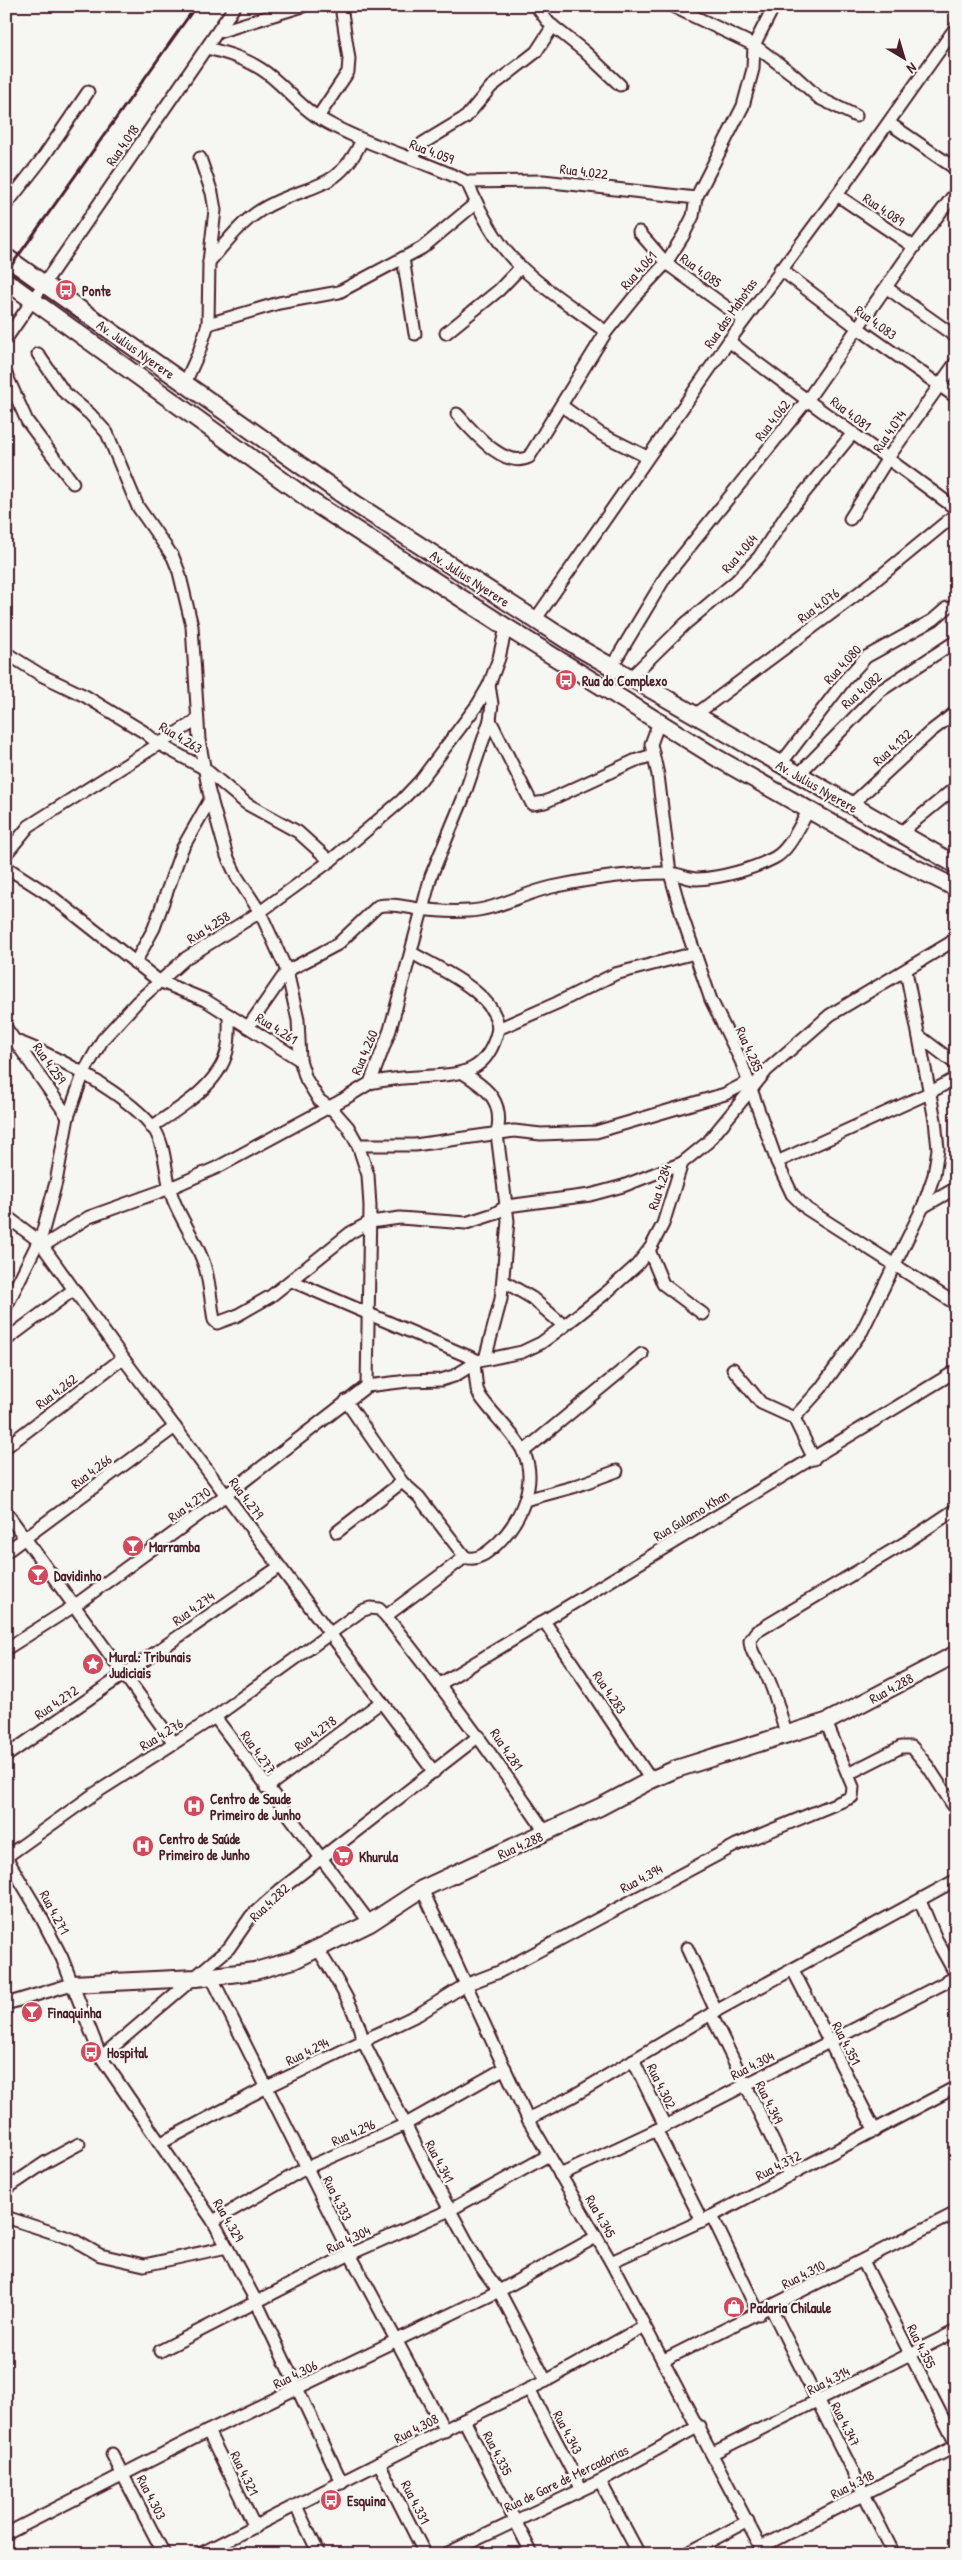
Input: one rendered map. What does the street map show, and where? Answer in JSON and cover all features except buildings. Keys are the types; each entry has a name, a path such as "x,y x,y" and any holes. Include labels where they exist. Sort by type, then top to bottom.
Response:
{"main road":[{"name":"Av. Julius Nyerere","path":"6,257 354,503 535,620 850,806 956,865"},
{"name":"Av. Julius Nyerere","path":"6,281 312,501 506,627 659,722 809,810 883,852 956,888"},
{"name":"Rua 4.288","path":"204,1977 255,1971 294,1960 370,1923 422,1889 546,1833 676,1768 826,1722 956,1654"},
{"path":"72,1984 204,1977"}],"street":[{"name":"Rua 4.018","path":"6,339 235,6"},
{"path":"218,32 303,6"},
{"path":"318,117 340,88 348,72 348,46 341,6"},
{"path":"536,6 553,26 620,85"},
{"path":"672,6 754,44 796,76 819,98 856,116"},
{"name":"Rua 4.061","path":"457,414 487,444 511,460 521,461 529,457 606,332 635,296 666,263 692,216 696,198 743,106 754,70 754,44 774,6"},
{"path":"411,158 423,143 466,117 491,87 536,52 553,26"},
{"name":"Rua das Mahotas","path":"535,620 780,269 837,195 956,27"},
{"name":"Rua 4.059","path":"207,48 242,59 262,69 318,117 362,140 467,182"},
{"path":"6,204 42,159 88,92"},
{"path":"889,123 956,169"},
{"path":"209,262 231,236 260,211 322,185 343,172 355,155 362,140"},
{"path":"185,383 199,352 208,324 209,262 215,210 212,193 200,158"},
{"name":"Rua 4.022","path":"467,182 543,181 696,198"},
{"path":"467,182 476,203 494,233 521,267 606,332"},
{"name":"Rua 4.062","path":"612,666 679,559 808,399 888,288 914,247 956,192"},
{"name":"Rua 4.089","path":"837,195 914,247"},
{"path":"208,324 279,303 339,292 422,248 476,203"},
{"name":"Rua 4.085","path":"639,232 666,263 744,320"},
{"path":"403,258 415,334"},
{"path":"446,332 500,290 521,267"},
{"name":"Rua 4.083","path":"780,269 858,328 956,397"},
{"path":"888,288 956,337"},
{"name":"Rua 4.081","path":"729,341 956,509"},
{"path":"38,354 64,392 90,414 108,433 138,507 176,565 192,626 197,720 211,798 227,856 237,877 260,912 287,970 298,1020 300,1060"},
{"name":"Rua 4.074","path":"850,519 888,458 956,362"},
{"path":"6,374 27,421 73,483"},
{"path":"562,406 601,434 647,457"},
{"name":"Rua 4.064","path":"631,677 685,624 736,582 759,557 788,514 853,433"},
{"name":"Rua 4.076","path":"695,715 872,583 956,514"},
{"name":"Rua 4.080","path":"780,765 845,680 866,657 933,620 947,608"},
{"name":"Rua 4.258","path":"6,1308 41,1243 56,1182 68,1116 84,1072 103,1039 159,981 186,958 260,912 330,861 401,801 420,781 478,704 489,684 499,658 506,627"},
{"name":"Rua 4.082","path":"798,775 880,691 956,641"},
{"name":"Rua 4.263","path":"6,653 41,675 106,708 159,744 205,769 247,804 298,832 330,861"},
{"name":"Rua 4.260","path":"41,1243 89,1217 170,1188 218,1166 370,1083 390,1030 431,876 463,799 490,720 492,704 489,684"},
{"name":"Rua 4.132","path":"850,806 920,741 956,712"},
{"path":"6,854 29,826 197,720"},
{"path":"490,720 532,804 544,802 653,755"},
{"name":"Rua 4.285","path":"659,722 652,739 653,755 658,775 670,873 695,953 720,1020 741,1061 777,1162 792,1194 799,1203 956,1304"},
{"path":"899,834 956,787"},
{"path":"135,962 154,928 182,850 211,798"},
{"path":"248,1028 287,970 338,944 378,906 387,904 421,910 481,910 560,886 630,875 670,873 698,879 745,869 776,857 784,851 809,810"},
{"name":"Rua 4.261","path":"6,867 51,896 159,981 205,1000 300,1060 310,1086 319,1100 341,1118 358,1145 368,1176 370,1222 367,1382"},
{"name":"Rua 4.284","path":"367,1382 441,1380 454,1376 480,1361 522,1352 541,1343 564,1326 607,1292 637,1265 649,1250 662,1224 682,1163 708,1142 749,1085 830,1015 906,971 956,937"},
{"path":"370,1083 463,1073 483,1061 496,1039 498,1029 494,1010 480,995 412,953"},
{"path":"498,1029 557,1003 615,974 695,953"},
{"path":"794,1418 821,1388 862,1330 923,1207 934,1175 938,1149 935,1120 906,971"},
{"path":"151,1126 187,1103 217,1072 227,1053 229,1015"},
{"name":"Rua 4.259","path":"6,1028 11,1039 68,1116"},
{"path":"919,1036 956,1064"},
{"path":"11,1039 84,1072 121,1099 151,1126 162,1152 170,1188 206,1268 216,1322 236,1316 292,1281 350,1233 370,1222 400,1218 466,1223 494,1214 507,1206 590,1195 657,1175 682,1163"},
{"path":"386,1616 465,1557 476,1558 490,1550 517,1519 529,1484 528,1466 524,1452 480,1396 477,1389 480,1361 503,1281 507,1206 497,1134 500,1114 496,1100 482,1086 463,1073"},
{"path":"777,1162 929,1093 956,1078"},
{"path":"358,1145 415,1145 514,1131 541,1134 596,1132 725,1094 749,1085"},
{"path":"923,1207 956,1188"},
{"name":"Rua 4.279","path":"6,1216 41,1243 123,1358 434,1772"},
{"path":"649,1250 664,1284 703,1314"},
{"path":"292,1281 480,1361"},
{"path":"503,1281 532,1298 564,1326"},
{"path":"6,1340 73,1290"},
{"path":"524,1452 642,1354"},
{"name":"Rua 4.262","path":"6,1447 123,1358"},
{"path":"733,1369 761,1403 794,1418 814,1459"},
{"name":"Rua Gulamo Khan","path":"440,1684 814,1459 956,1371"},
{"name":"Rua 4.270","path":"6,1649 74,1606 226,1495 346,1401 367,1382"},
{"path":"346,1401 402,1482 419,1497 465,1557"},
{"name":"Rua 4.266","path":"6,1552 175,1427"},
{"path":"525,1500 573,1487 617,1471"},
{"path":"337,1532 402,1482"},
{"path":"786,1734 776,1698 767,1677 750,1648 750,1640 756,1632 908,1541 956,1509"},
{"path":"6,1512 174,1743"},
{"name":"Rua 4.274","path":"124,1674 279,1566"},
{"name":"Rua 4.276","path":"6,1857 94,1794 215,1717 329,1633 361,1612 370,1608 379,1609 386,1616"},
{"name":"Rua 4.281","path":"386,1616 479,1736 546,1833"},
{"name":"Rua 4.283","path":"544,1621 651,1780"},
{"name":"Rua 4.272","path":"6,1756 124,1674"},
{"name":"Rua 4.278","path":"266,1788 381,1702"},
{"name":"Rua 4.277","path":"215,1717 266,1788 370,1923"},
{"path":"826,1722 848,1774 901,1747 912,1747 929,1768 956,1810"},
{"name":"Rua 4.282","path":"204,1977 229,1948 251,1916 321,1857 479,1736"},
{"name":"Rua 4.394","path":"466,1985 499,1972 736,1845 848,1800 854,1794 848,1774"},
{"name":"Rua 4.271","path":"6,1857 36,1906 62,1958 72,1984"},
{"path":"528,2119 573,2096 713,2013 956,1880"},
{"name":"Rua 4.345","path":"422,1889 528,2119 664,2360 763,2550"},
{"path":"920,1901 936,1939 956,1976"},
{"name":"Rua 4.349","path":"687,1948 745,2085 790,2176"},
{"name":"Rua 4.341","path":"318,1949 360,2026 363,2041 404,2125 479,2264 499,2291 546,2382"},
{"name":"Rua 4.351","path":"793,1970 875,2131"},
{"name":"Rua 4.304","path":"560,2175 661,2128 956,1976"},
{"path":"99,2053 204,1977"},
{"name":"Rua 4.333","path":"204,1977 265,2088 350,2254 445,2430"},
{"path":"8,2000 72,1984"},
{"name":"Rua 4.329","path":"72,1984 99,2053 213,2221 256,2302 342,2482"},
{"name":"Rua 4.294","path":"160,2143 265,2088 419,2014 466,1985"},
{"name":"Rua 4.302","path":"633,2060 661,2128"},
{"name":"Rua 4.296","path":"213,2221 306,2168 404,2125 504,2068"},
{"name":"Rua 4.372","path":"610,2262 707,2218 790,2176 956,2086"},
{"path":"661,2128 759,2314"},
{"path":"6,2190 46,2162 79,2144"},
{"name":"Rua 4.304","path":"160,2351 350,2254 450,2210 549,2155"},
{"name":"Rua 4.310","path":"664,2360 759,2314 956,2213"},
{"path":"6,2217 72,2239 100,2255 144,2264 227,2247"},
{"name":"Rua 4.306","path":"6,2534 208,2431 297,2390 396,2339 499,2291 596,2237"},
{"name":"Rua 4.355","path":"863,2261 956,2445"},
{"name":"Rua 4.347","path":"770,2308 894,2554"},
{"name":"Rua 4.308","path":"207,2552 464,2420 546,2382 644,2326"},
{"name":"Rua 4.314","path":"713,2453 818,2402 956,2331"},
{"name":"Rua 4.343","path":"529,2389 581,2488"},
{"name":"Rua 4.335","path":"464,2420 532,2554"},
{"name":"Rua de Gare de Mercadorias","path":"446,2554 515,2519 600,2481 699,2426"},
{"name":"Rua 4.321","path":"208,2431 255,2527"},
{"name":"Rua 4.318","path":"763,2550 956,2445"},
{"name":"Rua 4.303","path":"112,2454 164,2554"},
{"name":"Rua 4.331","path":"380,2463 425,2554"},
{"path":"600,2481 639,2554"},
{"path":"296,2506 319,2554"},
{"path":"686,2554 748,2521"}],"railway":[{"path":"6,273 196,6"}],"place":[{"name":"Ponte","path":"66,290"},
{"name":"Rua do Complexo","path":"566,680"},
{"name":"Marramba","path":"133,1546"},
{"name":"Davidinho","path":"38,1575"},
{"name":"Mural: Tribunais Judiciais","path":"93,1664"},
{"name":"Centro de Saude Primeiro de Junho","path":"194,1806"},
{"name":"Centro de Saúde Primeiro de Junho","path":"143,1846"},
{"name":"Khurula","path":"343,1856"},
{"name":"Finaquinha","path":"32,2012"},
{"name":"Hospital","path":"91,2052"},
{"name":"Padaria Chilaule","path":"734,2307"},
{"name":"Esquina","path":"331,2500"}]}
